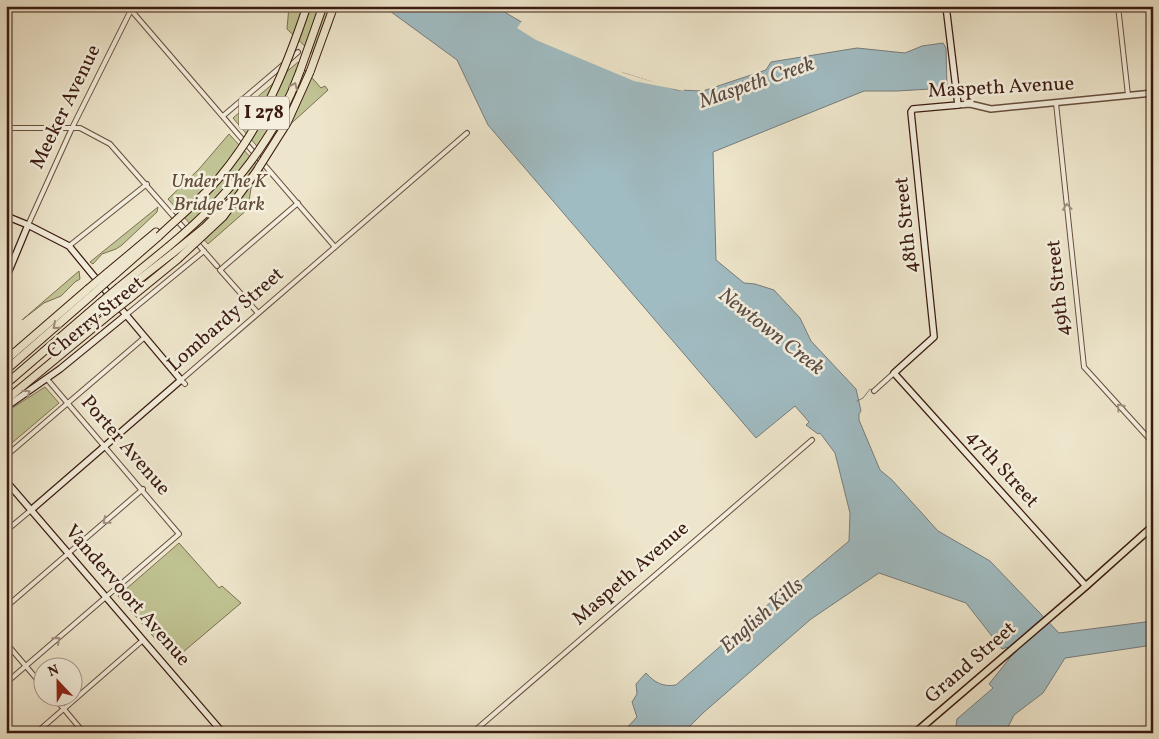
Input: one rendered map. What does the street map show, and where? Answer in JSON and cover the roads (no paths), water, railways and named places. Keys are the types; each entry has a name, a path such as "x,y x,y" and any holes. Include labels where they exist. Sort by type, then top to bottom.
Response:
{"highway":[{"name":"I 278","path":"6,370 91,291 194,204 218,179 236,157 265,112 286,66 307,6"},
{"name":"I 278","path":"6,384 61,338 80,327 102,305 220,200 262,145 279,116 294,84 323,6"},
{"name":"I 278","path":"121,290 175,256 229,210 267,156 292,115 334,6"},
{"path":"6,400 129,298 175,256"},
{"path":"7,359 91,291"}],"main road":[{"path":"946,6 958,105"},
{"name":"Maspeth Avenue","path":"912,110 958,105"},
{"name":"48th Street","path":"894,373 934,337 912,110"},
{"path":"6,216 69,246 183,382"},
{"name":"Meeker Avenue","path":"6,278 28,225"},
{"name":"Cherry Street","path":"6,407 47,379 126,315"},
{"name":"47th Street","path":"894,373 1086,586"},
{"name":"Lombardy Street","path":"31,510 183,382"},
{"name":"Vandervoort Avenue","path":"6,481 223,733"},
{"name":"Grand Street","path":"915,733 1153,526"}],"street":[{"path":"1118,6 1128,95"},
{"path":"132,8 335,247"},
{"name":"Meeker Avenue","path":"28,225 72,128 132,8"},
{"path":"223,116 298,52"},
{"name":"Maspeth Avenue","path":"958,105 970,104 991,109 1153,93"},
{"name":"49th Street","path":"1056,103 1084,367 1153,443"},
{"path":"6,128 80,128 110,144 217,266"},
{"name":"Lombardy Street","path":"183,382 258,313 467,133"},
{"path":"260,160 277,145"},
{"path":"69,246 147,184"},
{"path":"258,313 220,270 298,203"},
{"name":"Cherry Street","path":"126,315 204,251"},
{"path":"6,456 145,337"},
{"path":"874,390 894,373"},
{"name":"Porter Avenue","path":"47,379 179,534 106,597"},
{"name":"Maspeth Avenue","path":"472,733 812,440"},
{"path":"6,607 143,490"},
{"name":"Lombardy Street","path":"6,531 31,510"},
{"path":"6,683 106,597"},
{"path":"36,733 143,640"},
{"path":"6,643 32,673"},
{"path":"61,706 84,733"},
{"path":"211,733 218,727"}],"water":[{"path":"383,6 494,6 542,34 614,70 677,90 703,91 766,70 771,62 857,48 905,53 922,46 943,43 946,48 947,88 864,91 713,152 716,260 744,283 755,284 774,290 800,318 811,341 856,389 861,411 859,420 880,470 892,480 938,531 990,561 1059,633 1153,621 1153,645 1065,658 1043,693 1014,715 1005,733 955,733 957,719 993,688 989,684 1013,654 1008,647 1002,649 966,603 879,573 811,619 703,713 683,733 622,733 637,717 632,702 637,694 636,684 646,673 660,684 676,685 771,602 782,597 849,541 850,513 835,453 820,433 818,434 806,425 809,422 795,406 756,438 488,125 457,60"}],"waterway":[{"path":"857,401 863,398 870,389 873,390"}],"water label":[{"name":"Maspeth Creek","path":"757,83"},
{"name":"Newtown Creek","path":"771,332"},
{"name":"English Kills","path":"762,616"}],"park label":[{"name":"Under The K Bridge Park","path":"219,194"}]}
